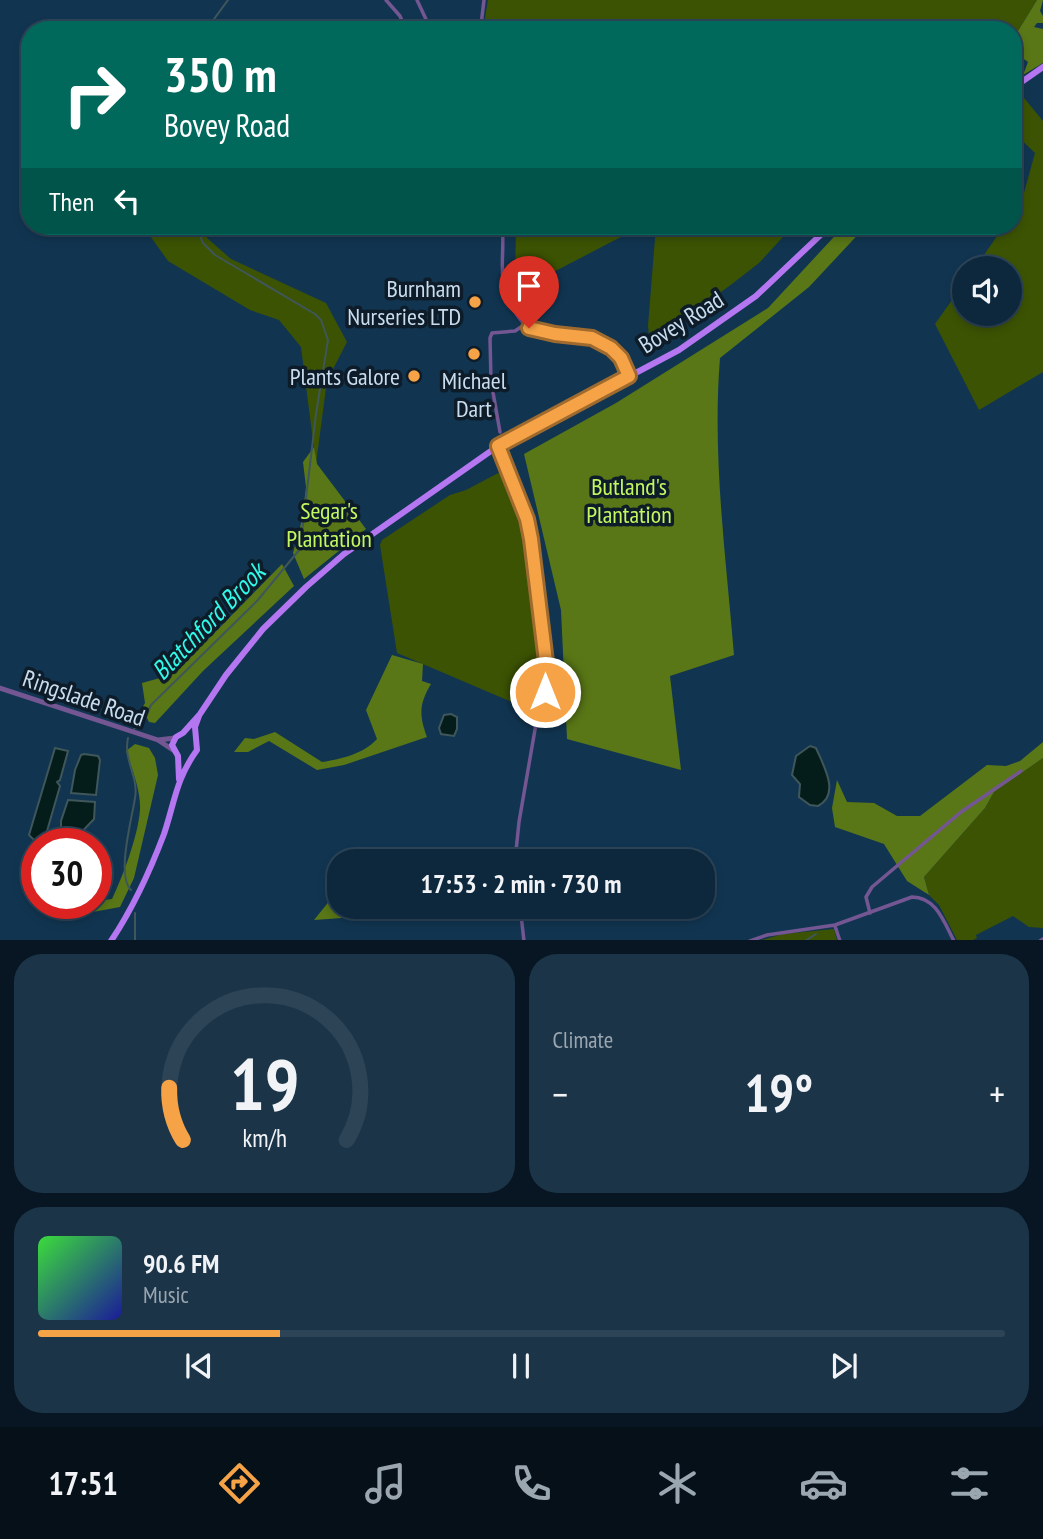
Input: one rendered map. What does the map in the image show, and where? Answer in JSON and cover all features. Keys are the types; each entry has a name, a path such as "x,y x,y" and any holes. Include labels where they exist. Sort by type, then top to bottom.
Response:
{"main road":[{"path":"1022,82 1043,67"},
{"name":"Bovey Road","path":"200,714 226,675 263,629 344,554 498,446 679,350 756,296 820,235"},
{"path":"180,779 175,738 200,714"},
{"path":"111,940 153,863 180,779 198,749 195,726 200,714"},
{"path":"183,733 190,733 195,737"},
{"path":"176,753 191,757"}],"street":[{"path":"386,0 402,21"},
{"path":"417,0 427,21"},
{"path":"481,21 484,0"},
{"path":"502,235 503,284 510,302 524,324 529,328 555,334 592,338 611,348 621,358 629,376"},
{"path":"500,432 491,381 490,338 492,333 515,331 524,324"},
{"path":"498,446 527,519 548,678 537,718 516,849"},
{"name":"Ringslade Road","path":"0,688 158,740 176,753"},
{"name":"Ringslade Road","path":"158,740 175,738"},
{"path":"870,914 866,897 872,887 961,812 1021,771"},
{"path":"750,940 835,925 912,897 919,897 935,906 954,940"},
{"path":"522,919 524,940"},
{"path":"835,925 840,940"}],"green space":[{"path":"488,0 1037,0 1022,24 1022,21 484,21"},
{"path":"1037,0 1043,0 1040,11 1043,23 1037,23 1034,27 1043,29 1043,63 1023,75 1028,62 1022,58 1022,24"},
{"path":"1024,98 1043,121 1043,372 979,410 935,324 952,300 952,326 1022,326 1022,256 983,256 998,235 1022,235 1022,200 1035,153 1022,141"},
{"path":"149,235 206,235 231,259 326,303 347,342 326,388 316,464 301,347 279,320 250,310 168,261"},
{"path":"516,235 625,235 517,291"},
{"path":"655,235 785,235 759,263 650,343 648,326"},
{"name":"Butland's Plantation","path":"836,235 858,235 809,287 720,358 719,470 734,655 670,676 681,770 567,739 561,610 524,454 616,403 768,308"},
{"name":"Segar's Plantation","path":"314,447 317,464 366,529 304,579 293,553 302,520 306,487 303,462"},
{"path":"504,470 516,496 529,543 544,666 542,696 533,711 397,653 380,545 382,540 450,495 466,490"},
{"path":"282,564 294,586 203,671 155,723 149,722 142,708 145,703 142,683 180,668"},
{"path":"392,655 423,664 422,681 431,684 421,710 427,737 344,765 317,770 269,741 248,752 234,752 245,738 254,739 275,732 322,762 359,752 377,739 366,710"},
{"path":"1043,742 1043,758 994,792 985,808 924,877 929,895 907,881 884,844 835,827 832,808 837,780 847,802 874,803 897,816 920,816 987,765 1006,766 1020,761"},
{"path":"135,744 149,748 155,758 158,775 134,878 120,907 112,908 112,899 133,844 140,810 136,780 126,751"},
{"path":"1043,758 1043,928 1029,927 1013,916 976,935 977,938 973,940 957,940 939,905 929,895 924,877 985,808 994,792"},
{"path":"327,904 328,919 314,920"},
{"path":"834,929 837,940 762,940 783,934"}],"shaded area":[{"path":"444,715 457,717 454,736 441,734 439,728"},
{"path":"810,746 816,748 828,779 828,794 825,801 818,806 810,805 799,797 800,784 792,775 796,756"},
{"path":"55,748 68,751 60,780 57,782 60,786 48,828 31,828"},
{"path":"81,755 98,756 100,760 96,795 71,793 75,770"},
{"path":"68,800 95,802 94,819 85,828 61,828"}],"waterway":[{"name":"Blatchford Brook","path":"213,21 228,0"},
{"name":"Blatchford Brook","path":"134,729 144,721 151,705 257,601 300,549 328,340 321,320 315,314 215,255 203,243 200,235"},
{"name":"Blatchford Brook","path":"128,738 128,754 136,790 125,860 125,873 131,890"},
{"name":"Blatchford Brook","path":"135,913 135,940"},
{"path":"807,940 816,934"}],"place":[{"name":"Burnham Nurseries LTD","path":"475,302"},
{"name":"Michael Dart","path":"474,354"},
{"name":"Plants Galore","path":"414,376"}],"route":[{"path":"529,328 592,338 611,348 621,358 629,376 498,446 527,519 531,539 548,678 545,692"}]}
